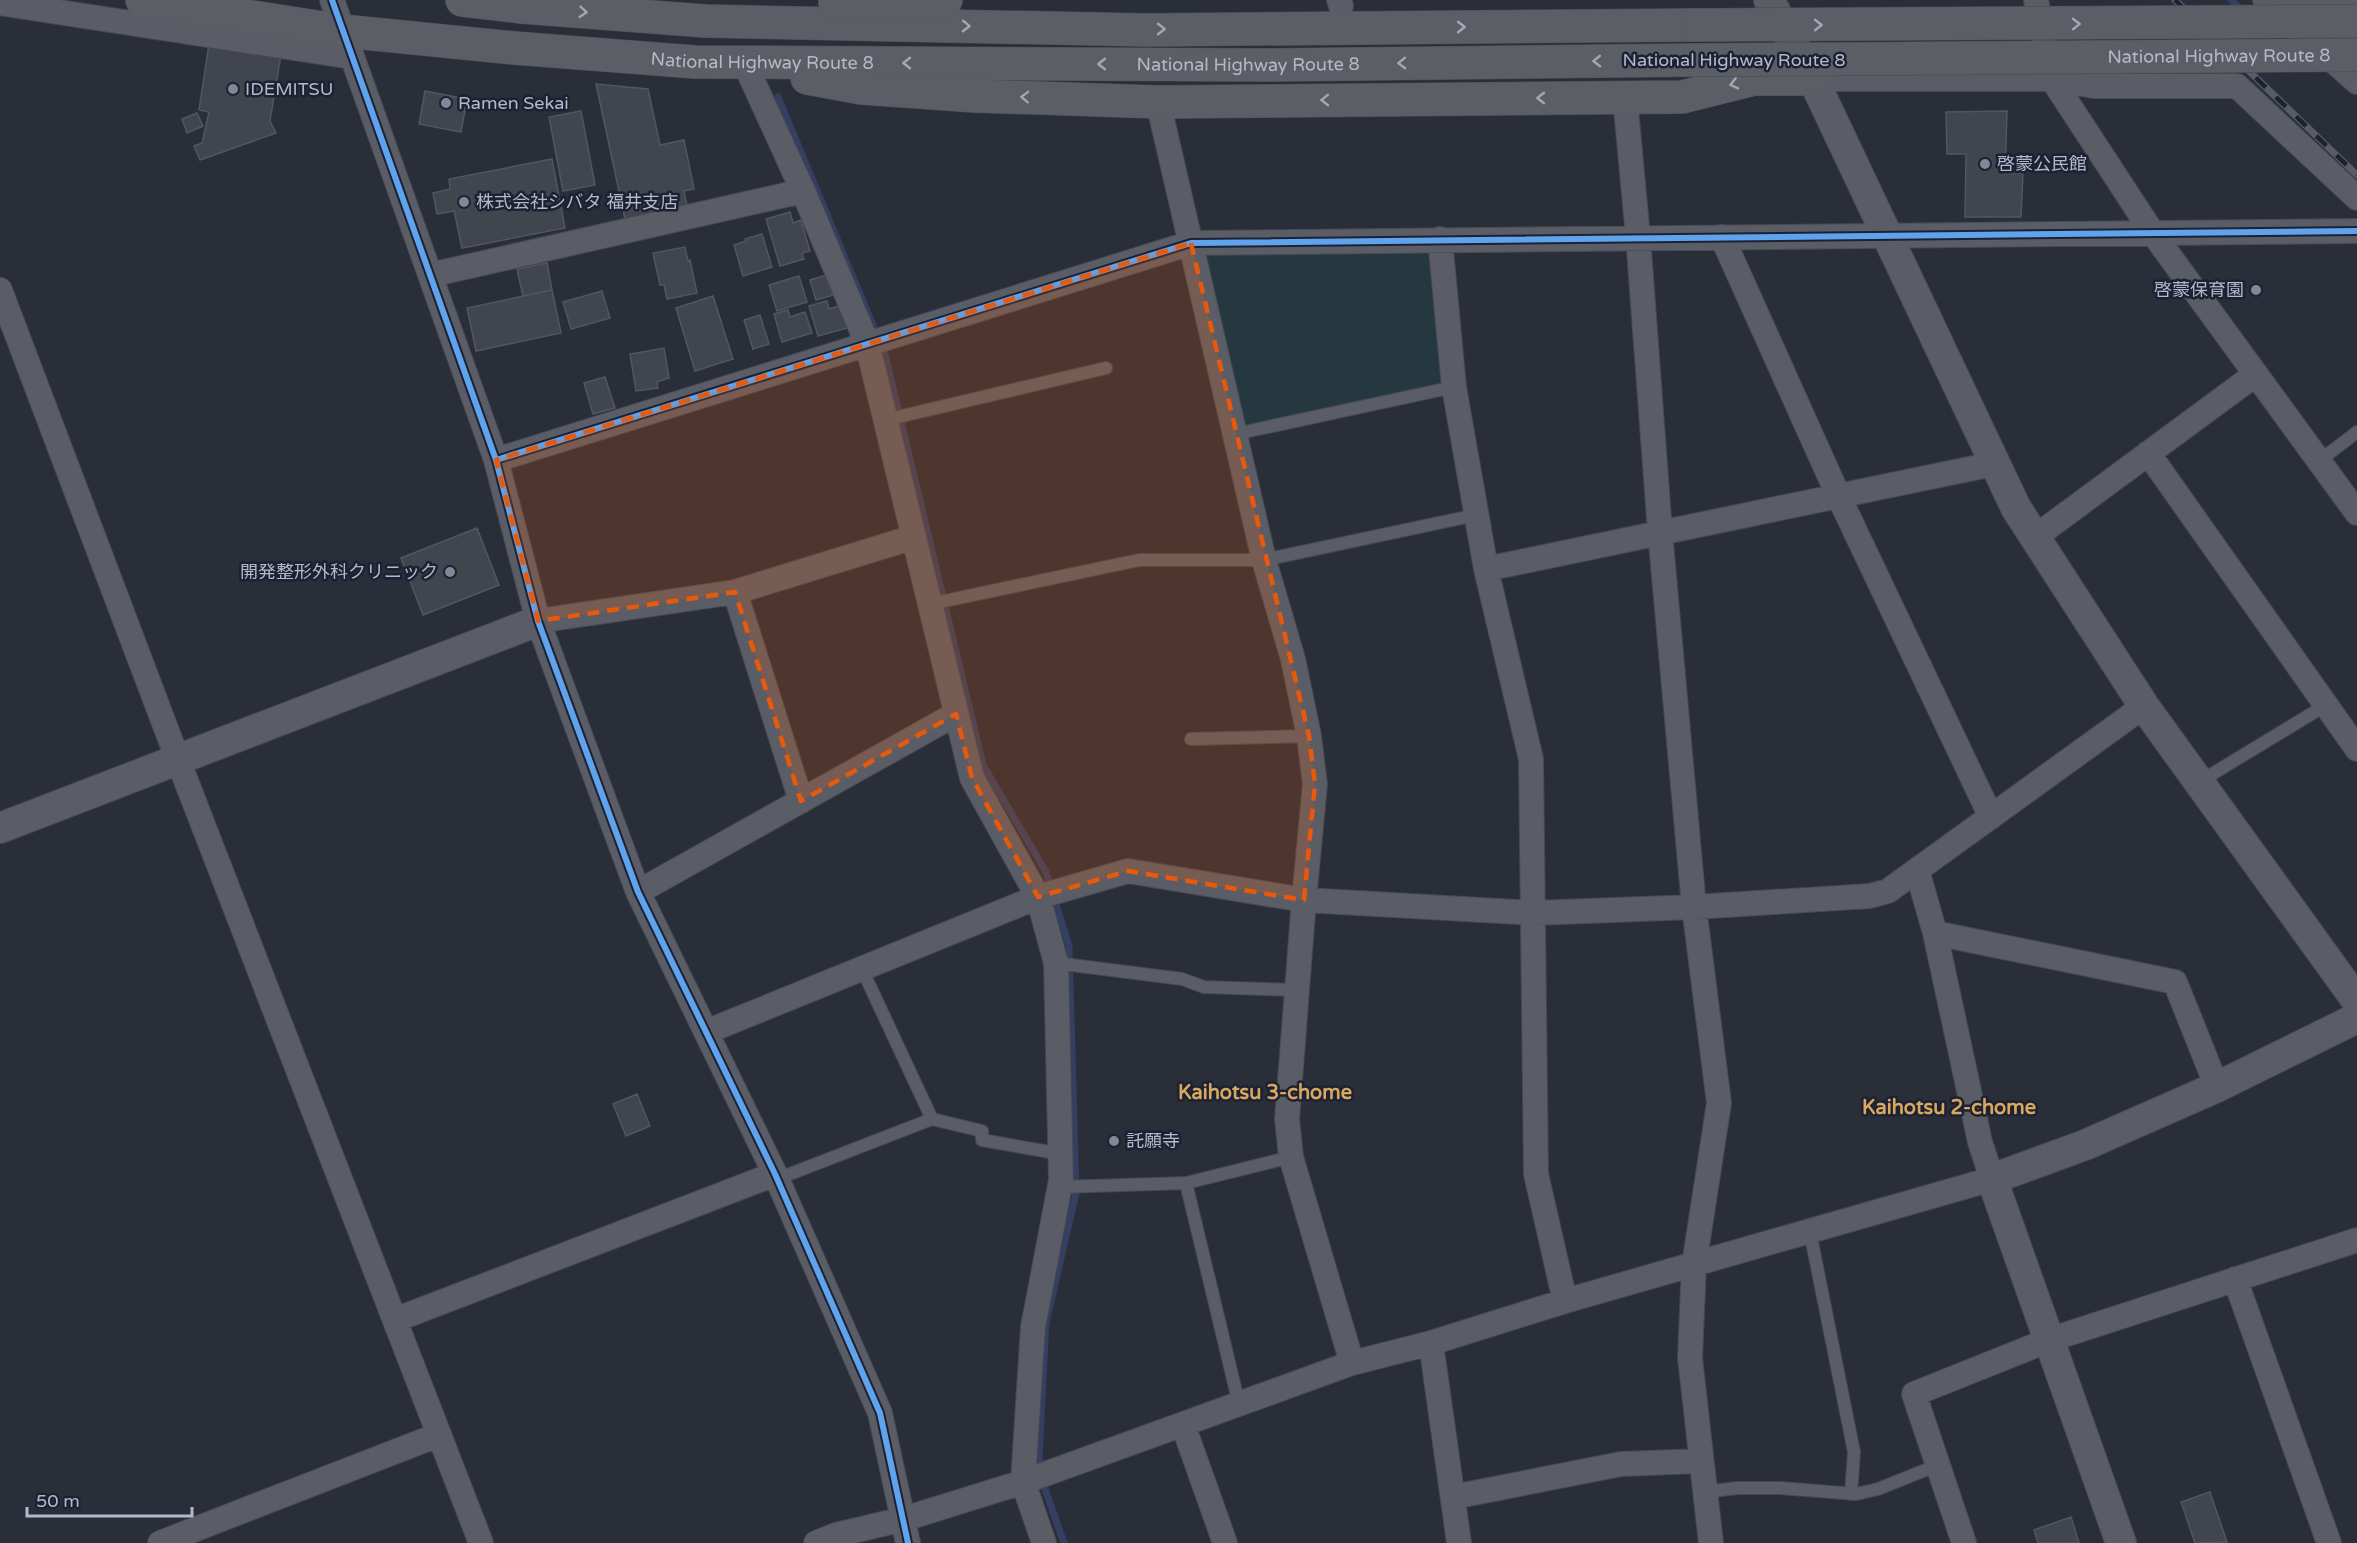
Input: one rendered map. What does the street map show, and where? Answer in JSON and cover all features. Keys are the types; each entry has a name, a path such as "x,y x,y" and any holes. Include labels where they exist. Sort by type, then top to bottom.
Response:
{"highway":[{"name":"National Highway Route 8","path":"142,0 347,44 537,50 695,62 1269,64 2357,55"},
{"name":"National Highway Route 8","path":"462,0 521,7 1146,30 2357,21"},
{"path":"726,15 818,3 946,0"},
{"path":"744,62 861,88 975,96 1158,102 1368,87 1625,98 1682,97 1754,79 1813,79"}],"street":[{"path":"332,0 496,460 538,621 638,892 776,1177 880,1413 908,1543"},
{"path":"1769,0 1813,79 2016,508 2144,706 2357,1001"},
{"path":"2036,0 2052,79 2152,231 2357,513"},
{"path":"2266,2 2357,0"},
{"path":"2266,2 2357,81"},
{"path":"0,3 347,44"},
{"path":"744,62 803,191 867,343 972,778 1038,897 1056,963 1060,1188 1033,1327 1023,1482 1044,1543"},
{"path":"1813,79 2052,79 2094,86 2237,86 2357,198"},
{"path":"1625,98 1660,532 1694,907 1719,1103 1694,1265 1690,1358 1710,1543"},
{"path":"1158,102 1264,560 1293,659 1309,736 1315,784 1287,1119 1291,1157 1352,1363"},
{"path":"430,275 803,191"},
{"path":"496,460 1191,243 2152,231 2357,231"},
{"path":"1722,237 1838,495 1991,817"},
{"path":"1440,239 1454,387 1476,514 1486,568 1531,759 1536,1174 1565,1301"},
{"path":"0,290 178,760 481,1543"},
{"path":"2035,537 2256,374"},
{"path":"2148,453 2357,748"},
{"path":"1486,568 1994,464"},
{"path":"0,828 538,621 735,592 914,537"},
{"path":"735,592 801,801"},
{"path":"706,1032 1038,897 1128,871 1304,900 1533,913 1870,897 1888,891 2144,706"},
{"path":"638,892 956,714"},
{"path":"1917,870 1935,933 1980,1142 2121,1543"},
{"path":"1935,933 2175,982 2217,1087"},
{"path":"816,1543 836,1535 904,1519 1023,1482 1352,1363 1431,1343 1565,1301 1992,1179 2085,1145 2217,1087 2357,1018"},
{"path":"395,1320 776,1177"},
{"path":"1964,1543 1914,1394 2049,1340 2357,1240"},
{"path":"2235,1278 2329,1543"},
{"path":"1431,1343 1459,1543"},
{"path":"1183,1425 1225,1543"},
{"path":"160,1543 438,1435"},
{"path":"1453,1497 1621,1464 1701,1461"}],"lane":[{"path":"885,420 1106,368"},
{"path":"1235,434 1454,387"},
{"path":"2319,461 2357,432"},
{"path":"930,604 1139,560 1264,560 1476,514"},
{"path":"2199,782 2326,705"},
{"path":"1191,738 1309,736"},
{"path":"1056,963 1182,979 1204,987 1297,990"},
{"path":"862,969 932,1119"},
{"path":"776,1177 932,1119 982,1131 981,1140 1061,1154"},
{"path":"1060,1188 1186,1183 1291,1157"},
{"path":"1186,1183 1239,1404"},
{"path":"1810,1232 1854,1452 1851,1494"},
{"path":"1705,1492 1737,1488 1780,1488 1851,1494 1878,1489 1938,1465"}],"highlighted area":[{"path":"1191,243 1309,736 1315,784 1304,900 1128,871 1038,897 972,778 956,714 801,801 735,592 538,621 496,460"}],"shaded area":[{"path":"1431,239 1454,387 1234,429 1193,250"}],"building":[{"path":"209,44 281,55 270,121 276,133 200,160 194,146 202,143 209,112 199,110"},
{"path":"596,84 648,89 660,145 684,140 694,189 684,191 687,206 625,219"},
{"path":"425,91 467,99 461,132 419,124"},
{"path":"581,111 595,185 563,191 549,117"},
{"name":"啓蒙公民館","path":"2007,111 2005,174 2023,173 2021,217 1965,217 1966,154 1947,154 1946,112"},
{"path":"197,113 203,126 187,133 182,119"},
{"path":"552,159 565,228 462,248 454,211 437,214 433,193 450,189 449,179"},
{"path":"790,212 793,223 801,220 810,251 802,253 804,259 780,266 766,219"},
{"path":"762,234 772,267 743,276 734,245"},
{"path":"685,247 697,293 667,299 664,285 660,285 653,253"},
{"path":"547,263 552,290 523,296 517,269"},
{"path":"827,275 833,295 816,300 810,280"},
{"path":"799,276 807,302 777,311 769,285"},
{"path":"552,290 561,333 476,351 467,308"},
{"path":"602,291 610,318 571,329 563,302"},
{"path":"713,296 733,359 695,371 676,308"},
{"path":"827,301 829,309 841,305 847,328 818,336 809,306"},
{"path":"788,310 790,317 805,312 812,333 782,342 774,314"},
{"path":"760,315 769,344 753,349 744,320"},
{"path":"664,348 669,378 657,382 658,388 636,391 630,354"},
{"path":"605,377 615,408 593,414 584,383"},
{"name":"開発整形外科クリニック","path":"477,528 499,585 423,615 401,558"},
{"path":"637,1094 650,1126 626,1136 613,1104"},
{"path":"2210,1492 2227,1542 2195,1543 2181,1502"},
{"path":"2071,1517 2079,1543 2038,1543 2034,1530"}],"waterway":[{"path":"2231,0 2242,10"},
{"path":"778,97 885,354 983,765 1046,872 1069,946 1076,1193 1046,1323 1039,1456 1044,1486 1064,1543"}],"railway":[{"path":"2175,0 2357,175"}],"cycle path":[{"path":"332,0 496,460 538,621 638,892 775,1174 880,1413 908,1543"},
{"path":"496,460 1191,243 2357,231"}],"place":[{"name":"IDEMITSU","path":"233,89"},
{"name":"Ramen Sekai","path":"446,103"},
{"name":"啓蒙公民館","path":"1985,164"},
{"name":"株式会社シバタ 福井支店","path":"464,202"},
{"name":"啓蒙保育園","path":"2256,290"},
{"name":"開発整形外科クリニック","path":"450,572"},
{"name":"託願寺","path":"1114,1141"}],"district":[{"name":"Kaihotsu 3-chome","path":"1265,1092"},
{"name":"Kaihotsu 2-chome","path":"1949,1107"}]}
